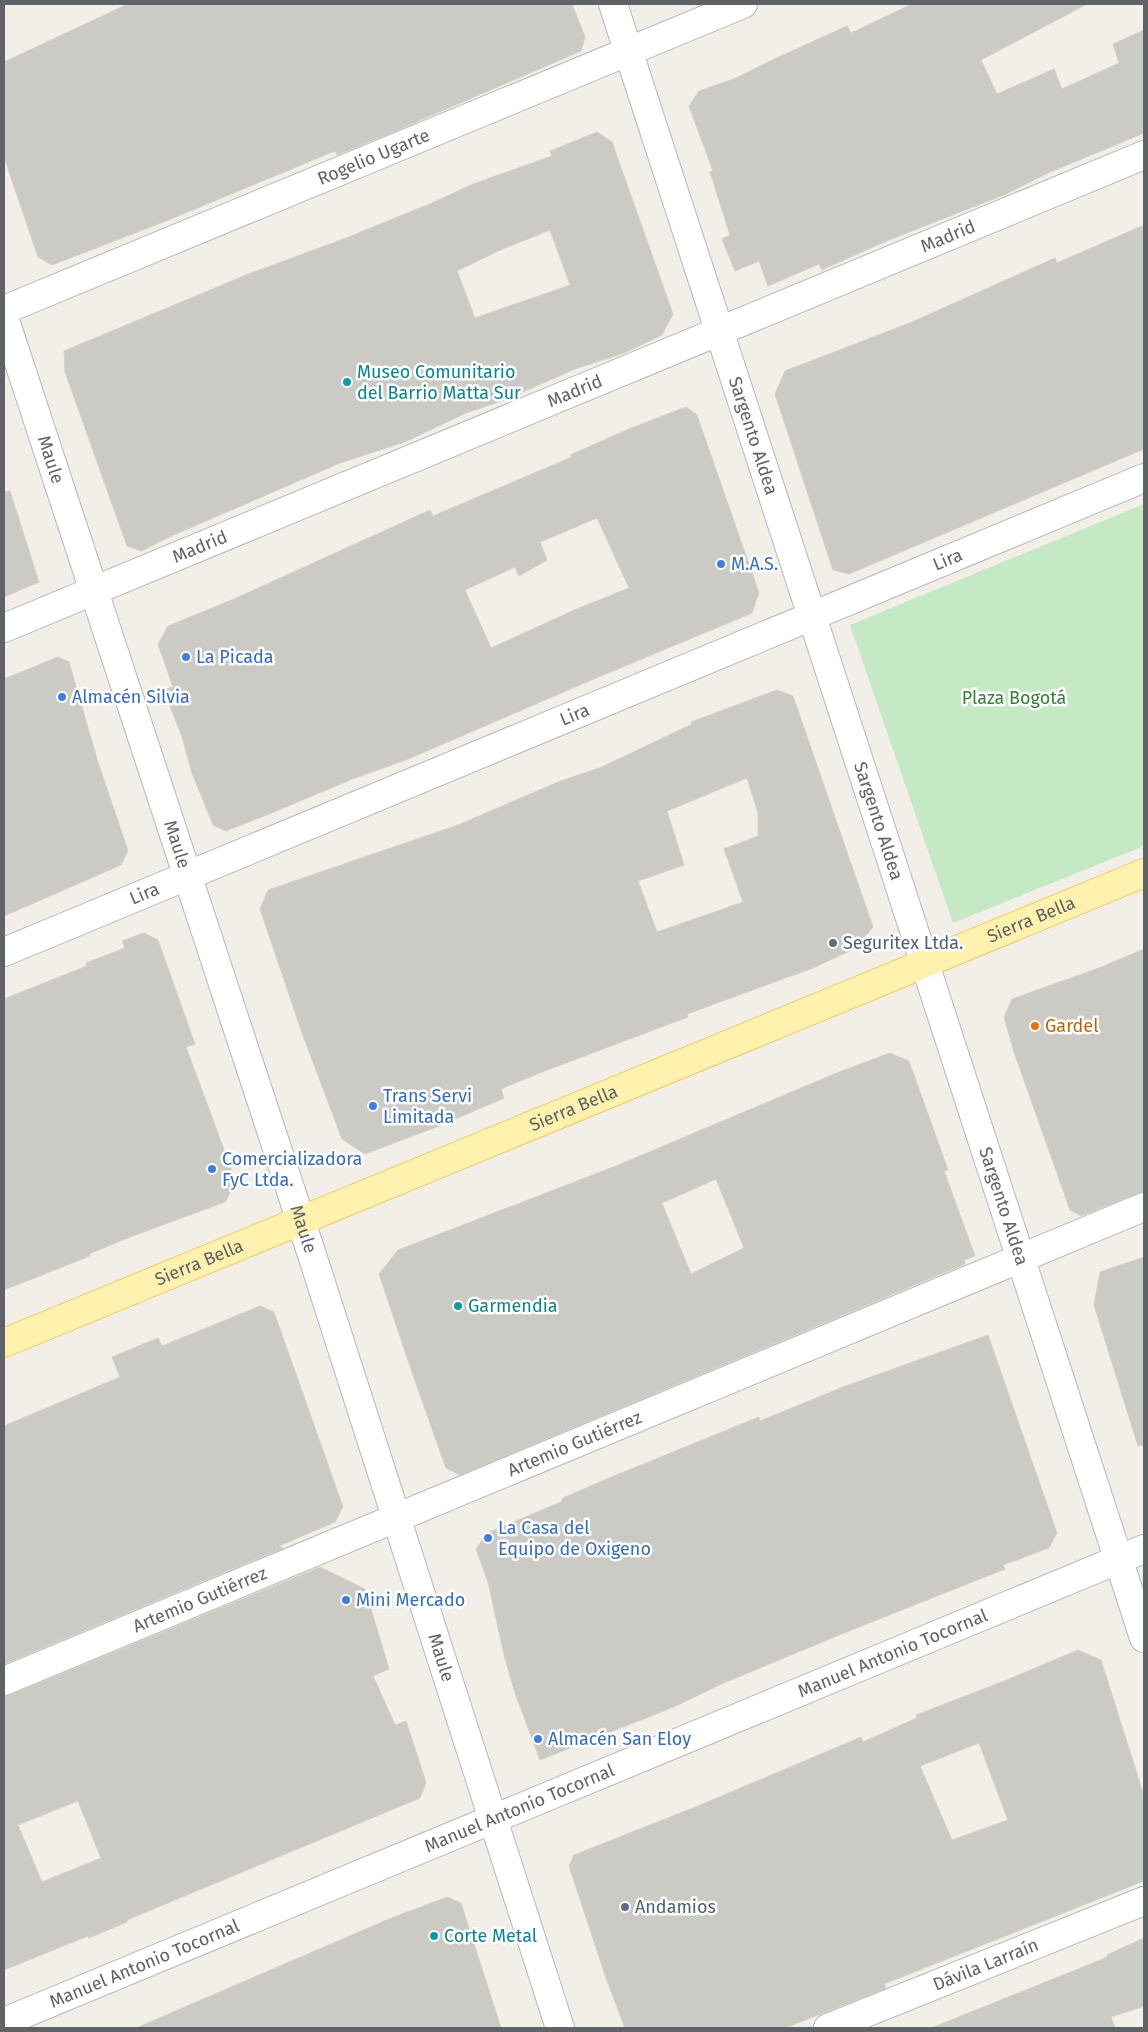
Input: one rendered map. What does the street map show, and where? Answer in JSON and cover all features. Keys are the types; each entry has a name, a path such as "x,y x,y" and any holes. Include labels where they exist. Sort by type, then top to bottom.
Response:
{"main road":[{"name":"Sierra Bella","path":"4,1343 1144,872"}],"street":[{"name":"Sargento Aldea","path":"613,4 1144,1638"},
{"name":"Rogelio Ugarte","path":"4,310 743,4"},
{"name":"Madrid","path":"4,628 1144,155"},
{"name":"Maule","path":"4,317 301,1219 560,2028"},
{"name":"Lira","path":"4,952 1144,478"},
{"name":"Artemio Gutiérrez","path":"4,1681 1144,1207"},
{"name":"Manuel Antonio Tocornal","path":"4,2022 1144,1549"},
{"name":"Dávila Larraín","path":"828,2028 1144,1901"}],"green space":[{"name":"Plaza Bogotá","path":"1144,504 1144,846 953,923 850,625"}],"building":[{"path":"128,4 572,4 585,37 581,51 393,132 337,155 335,151 166,221 52,265 38,257 4,157 4,62"},
{"path":"912,4 1087,4 981,60 997,94 1054,69 1062,89 1119,63 1113,44 1144,30 1144,133 1048,173 1006,194 884,242 822,270 819,264 768,286 759,261 735,271 722,239 730,235 710,172 713,171 689,106 699,91 736,78 847,26 851,33"},
{"path":"597,132 612,142 673,314 662,335 624,353 575,369 507,399 466,413 405,442 340,463 169,537 142,551 127,546 65,372 64,351 246,275 346,238 432,203 473,184 552,156 550,151","holes":["550,230 570,285 475,318 457,271 498,251"]},
{"path":"1144,225 1144,449 849,574 833,570 775,394 785,371 912,322 1055,258 1057,263"},
{"path":"686,407 697,415 759,593 752,613 406,760 355,778 226,831 213,825 192,773 182,737 164,690 173,687 158,644 168,626 234,599 430,510 433,516 572,457 570,455","holes":["597,518 629,588 579,608 491,648 465,590 515,567 519,576 547,560 540,542"]},
{"path":"10,491 39,582 4,597 4,492"},
{"path":"58,657 69,662 97,759 128,851 121,865 4,916 4,679"},
{"path":"777,690 793,696 873,927 854,949 813,968 687,1014 688,1017 501,1089 504,1098 439,1126 365,1154 342,1139 302,1033 260,909 268,890 458,825 558,782 602,767 692,724 691,722","holes":["747,778 758,813 758,836 724,849 743,902 657,932 638,881 684,865 667,811"]},
{"path":"144,933 158,940 195,1044 186,1047 236,1182 225,1202 130,1237 89,1254 90,1256 4,1290 4,999 87,966 86,963 125,948 122,941"},
{"path":"1144,949 1144,1192 1081,1216 1070,1210 1015,1055 1004,1017 1012,999 1099,968"},
{"path":"890,1053 909,1061 948,1170 944,1171 975,1256 964,1260 965,1264 460,1475 446,1468 379,1274 398,1250 616,1166 839,1072","holes":["716,1179 744,1248 691,1274 662,1203"]},
{"path":"1144,1257 1144,1445 1138,1446 1094,1305 1100,1272"},
{"path":"260,1306 274,1312 343,1507 335,1522 279,1546 283,1548 4,1664 4,1426 120,1377 112,1357 158,1338 162,1346"},
{"path":"988,1335 1057,1533 1049,1548 1003,1565 1005,1569 844,1633 719,1685 676,1706 540,1760 515,1693 505,1659 488,1582 476,1549 487,1533 561,1502 563,1498 609,1478 759,1417 760,1421 843,1387"},
{"path":"320,1567 365,1589 389,1669 373,1676 395,1725 406,1721 426,1782 420,1798 127,1920 127,1922 89,1938 88,1936 4,1970 4,1696","holes":["78,1801 101,1858 42,1882 18,1825"]},
{"path":"1078,1650 1101,1660 1144,1796 1144,1881 884,1984 886,1988 785,2028 625,2028 606,1978 569,1866 574,1855 698,1806 861,1737 863,1742 917,1718 916,1715","holes":["979,1743 1008,1820 952,1840 920,1766"]},
{"path":"447,1897 461,1903 501,2028 136,2028 389,1919"},
{"path":"1144,1938 1144,2006 1111,2017 1115,2028 931,2028 1108,1957 1107,1955"}],"place":[{"name":"Museo Comunitario del Barrio Matta Sur","path":"347,382"},
{"name":"M.A.S.","path":"721,564"},
{"name":"La Picada","path":"186,657"},
{"name":"Almacén Silvia","path":"62,697"},
{"name":"Seguritex Ltda.","path":"833,943"},
{"name":"Gardel","path":"1035,1026"},
{"name":"Trans Servi Limitada","path":"373,1106"},
{"name":"Comercializadora FyC Ltda.","path":"212,1169"},
{"name":"Garmendia","path":"458,1306"},
{"name":"La Casa del Equipo de Oxigeno","path":"488,1538"},
{"name":"Mini Mercado","path":"346,1600"},
{"name":"Almacén San Eloy","path":"538,1739"},
{"name":"Andamios","path":"625,1907"},
{"name":"Corte Metal","path":"434,1936"}]}
